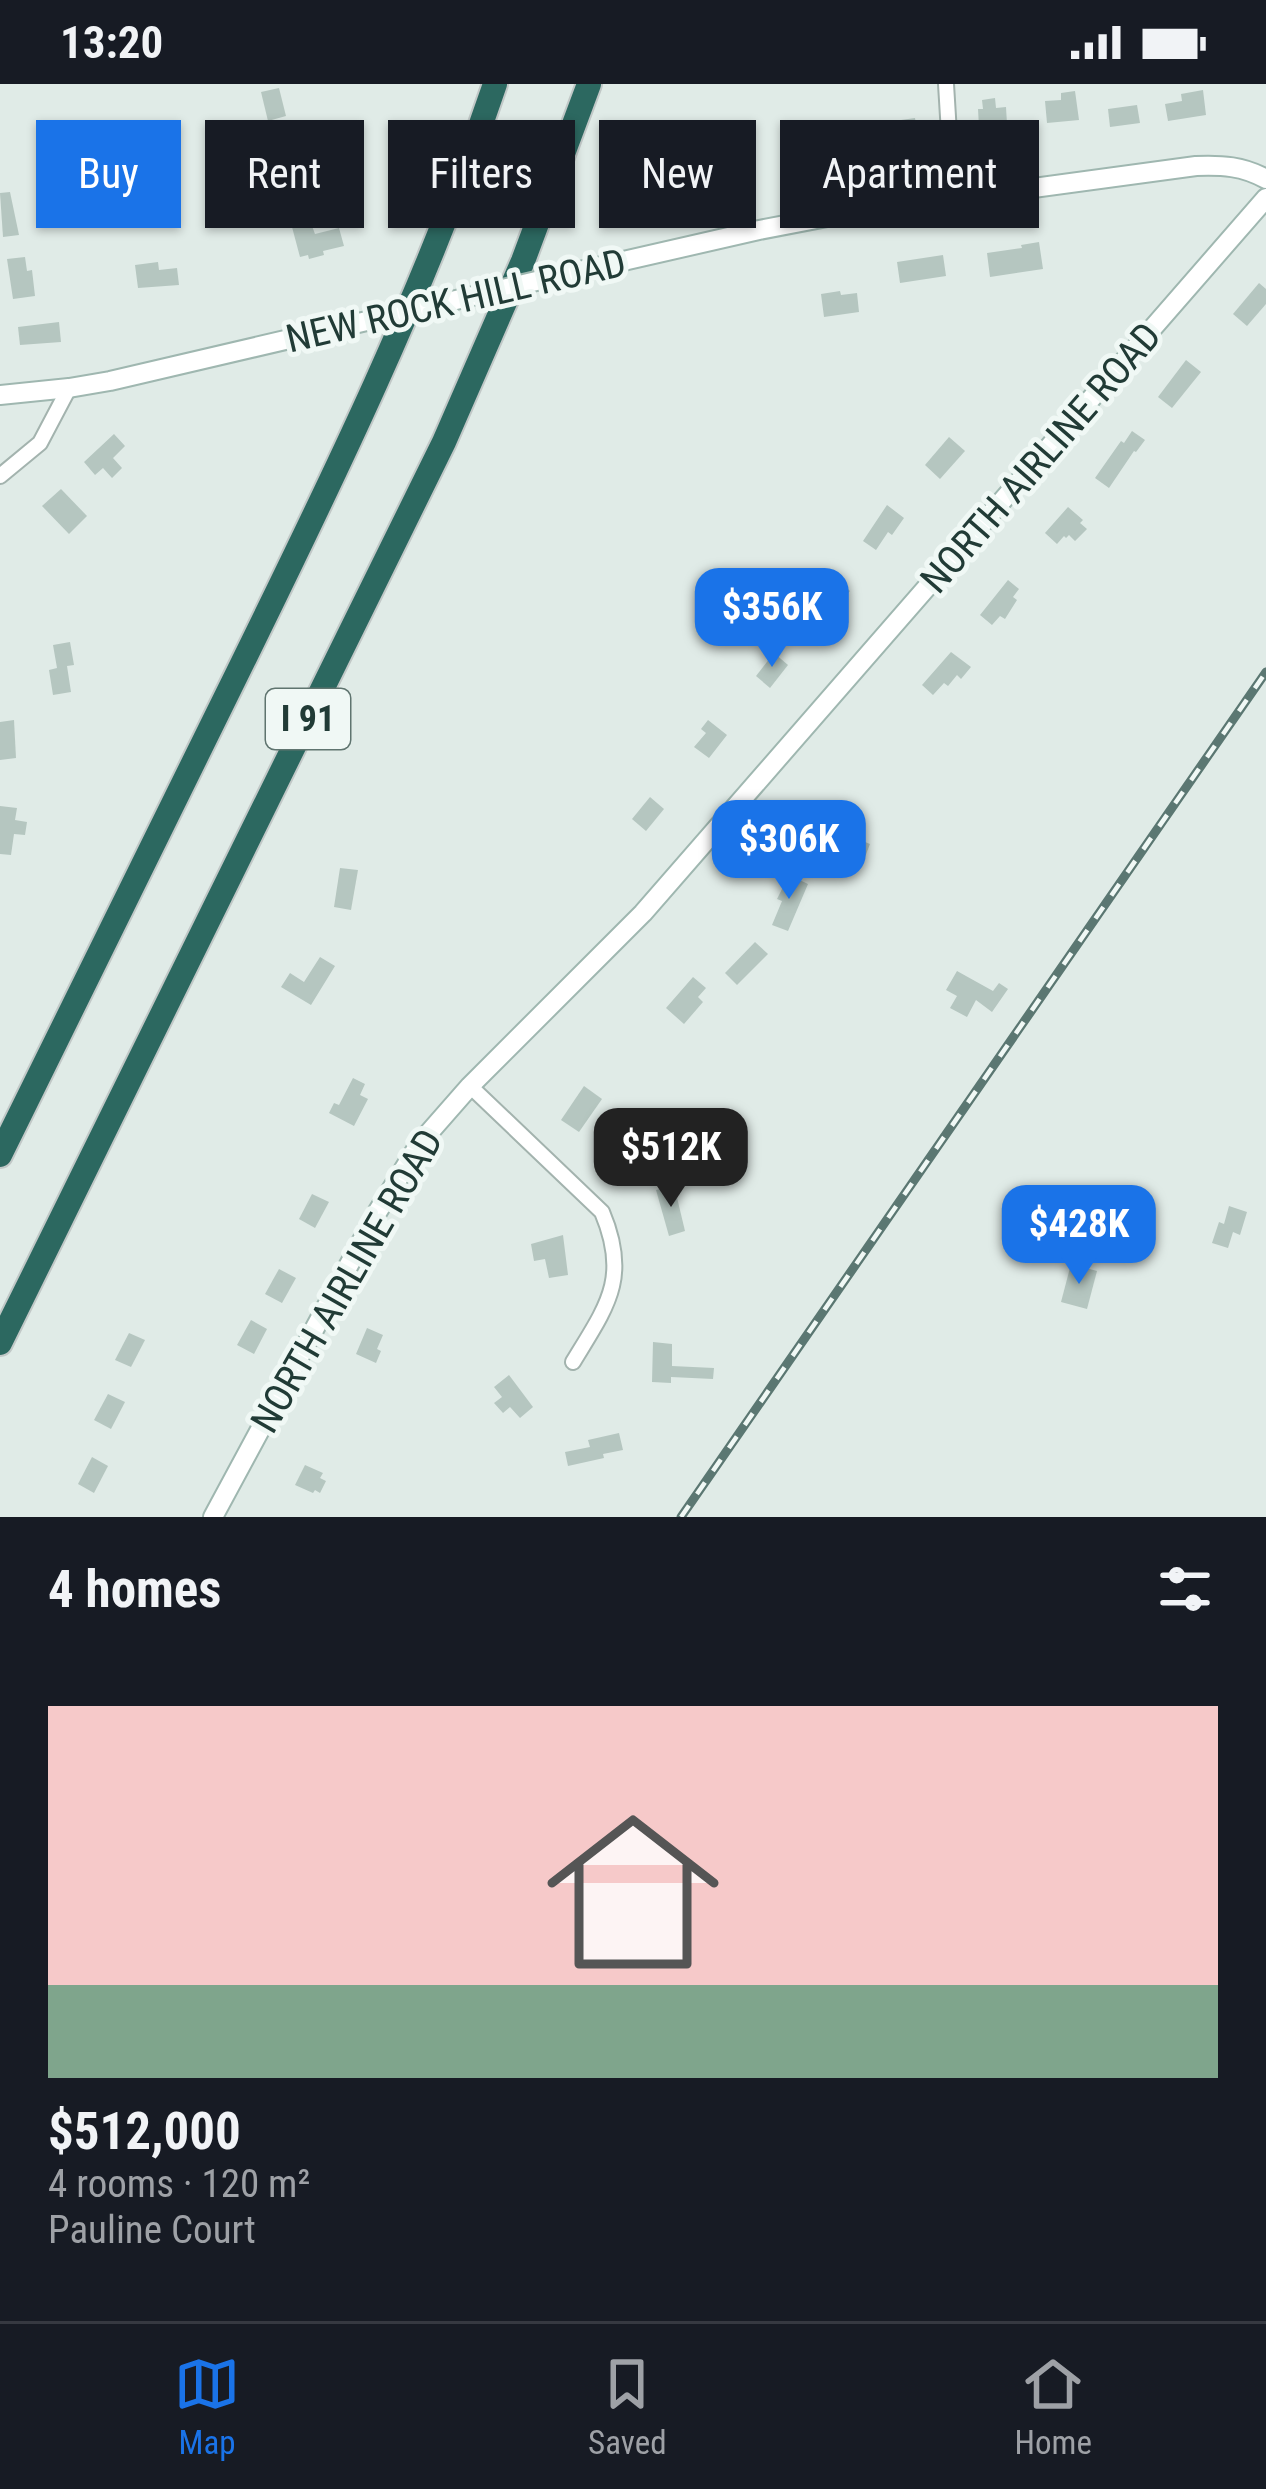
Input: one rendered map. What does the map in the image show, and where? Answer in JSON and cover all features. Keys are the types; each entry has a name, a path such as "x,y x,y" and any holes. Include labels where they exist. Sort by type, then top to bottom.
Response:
{"highway":[{"name":"I 91","path":"0,1155 376,386 444,224 495,84"},
{"name":"I 91","path":"0,1342 444,442 531,242 589,84"}],"main road":[{"name":"NEW ROCK HILL ROAD","path":"1039,187 1196,166 1229,166 1266,179"},
{"name":"NORTH AIRLINE ROAD","path":"213,1517 378,1211 421,1143 470,1087 643,914 1266,198"},
{"name":"NEW ROCK HILL ROAD","path":"0,395 69,388 780,226"}],"street":[{"path":"946,84 948,120"},
{"path":"0,476 40,443 69,388"},
{"path":"470,1087 602,1212 614,1238 616,1273 604,1312 574,1363"}],"building":[{"path":"279,88 286,116 268,120 261,92"},
{"path":"1203,90 1206,115 1168,121 1165,104 1182,101 1181,94"},
{"path":"1075,91 1079,120 1047,123 1045,101 1061,100 1061,93"},
{"path":"995,98 996,108 1006,107 1007,120 979,120 982,100"},
{"path":"1137,105 1140,123 1110,127 1108,109"},
{"path":"10,192 19,235 3,237 0,193"},
{"path":"292,228 313,228 315,234 339,228 344,246 309,259 308,255 300,257"},
{"path":"1039,242 1043,269 990,277 987,253"},
{"path":"943,255 946,276 900,283 897,262"},
{"path":"25,257 35,296 13,299 7,259"},
{"path":"158,262 159,270 177,268 179,285 138,288 135,265"},
{"path":"1259,283 1266,289 1266,304 1247,326 1233,314"},
{"path":"840,291 841,295 857,293 859,312 824,317 821,294"},
{"path":"59,322 61,342 20,345 18,327"},
{"path":"1186,360 1201,372 1172,408 1158,397"},
{"path":"1132,431 1145,440 1109,488 1095,478"},
{"path":"114,434 125,446 113,458 122,468 112,478 103,468 95,475 84,462"},
{"path":"949,437 965,451 940,479 925,465"},
{"path":"61,489 87,516 69,534 42,506"},
{"path":"887,505 904,518 876,550 863,541"},
{"path":"1068,507 1087,529 1075,541 1069,535 1057,544 1045,533"},
{"path":"836,578 850,591 823,626 810,614 821,603 816,599"},
{"path":"1008,580 1019,589 1013,597 1017,600 1005,619 1000,616 992,625 980,615"},
{"path":"70,642 71,692 53,695 49,670 57,668 53,645"},
{"path":"951,652 971,667 961,679 957,675 933,695 922,685"},
{"path":"774,653 788,665 770,688 756,676"},
{"path":"14,720 16,758 0,760 0,722"},
{"path":"708,720 727,735 709,758 694,747 706,733 701,729"},
{"path":"650,797 664,809 646,831 632,819"},
{"path":"0,806 17,808 15,820 27,822 25,835 14,834 11,855 0,854"},
{"path":"843,833 870,844 865,857 855,853 847,872 827,864"},
{"path":"340,868 358,870 351,910 334,907"},
{"path":"789,875 808,884 788,931 772,925 782,901 777,899"},
{"path":"755,942 768,954 737,985 725,973"},
{"path":"320,957 335,966 311,1005 281,987 290,973 304,982"},
{"path":"957,971 993,991 999,983 1008,989 992,1012 976,1000 967,1017 950,1008 957,996 946,990"},
{"path":"693,977 706,988 698,997 703,1002 684,1024 666,1008"},
{"path":"353,1078 365,1084 360,1095 368,1099 354,1126 329,1113 334,1103 339,1105"},
{"path":"584,1086 602,1099 579,1132 561,1120"},
{"path":"674,1185 685,1231 669,1236 656,1190"},
{"path":"312,1194 329,1202 315,1228 299,1219"},
{"path":"1229,1206 1247,1212 1240,1235 1233,1232 1228,1248 1212,1243"},
{"path":"563,1235 568,1275 549,1278 545,1259 534,1261 531,1244"},
{"path":"1071,1264 1097,1271 1087,1309 1061,1302"},
{"path":"279,1269 296,1278 282,1303 265,1294"},
{"path":"251,1320 267,1329 254,1354 237,1345"},
{"path":"367,1328 383,1335 376,1363 356,1354"},
{"path":"129,1333 145,1340 131,1367 115,1360"},
{"path":"653,1342 672,1344 672,1366 714,1368 713,1379 671,1377 671,1383 652,1382"},
{"path":"509,1375 533,1407 520,1418 510,1407 503,1413 494,1403 502,1397 494,1387"},
{"path":"108,1394 125,1402 111,1429 94,1420"},
{"path":"619,1433 623,1450 568,1466 565,1452 590,1447 588,1440"},
{"path":"92,1457 108,1466 94,1493 78,1484"},
{"path":"305,1465 323,1473 320,1478 326,1481 320,1493 295,1485"}],"railway":[{"path":"681,1517 1266,672"}]}
